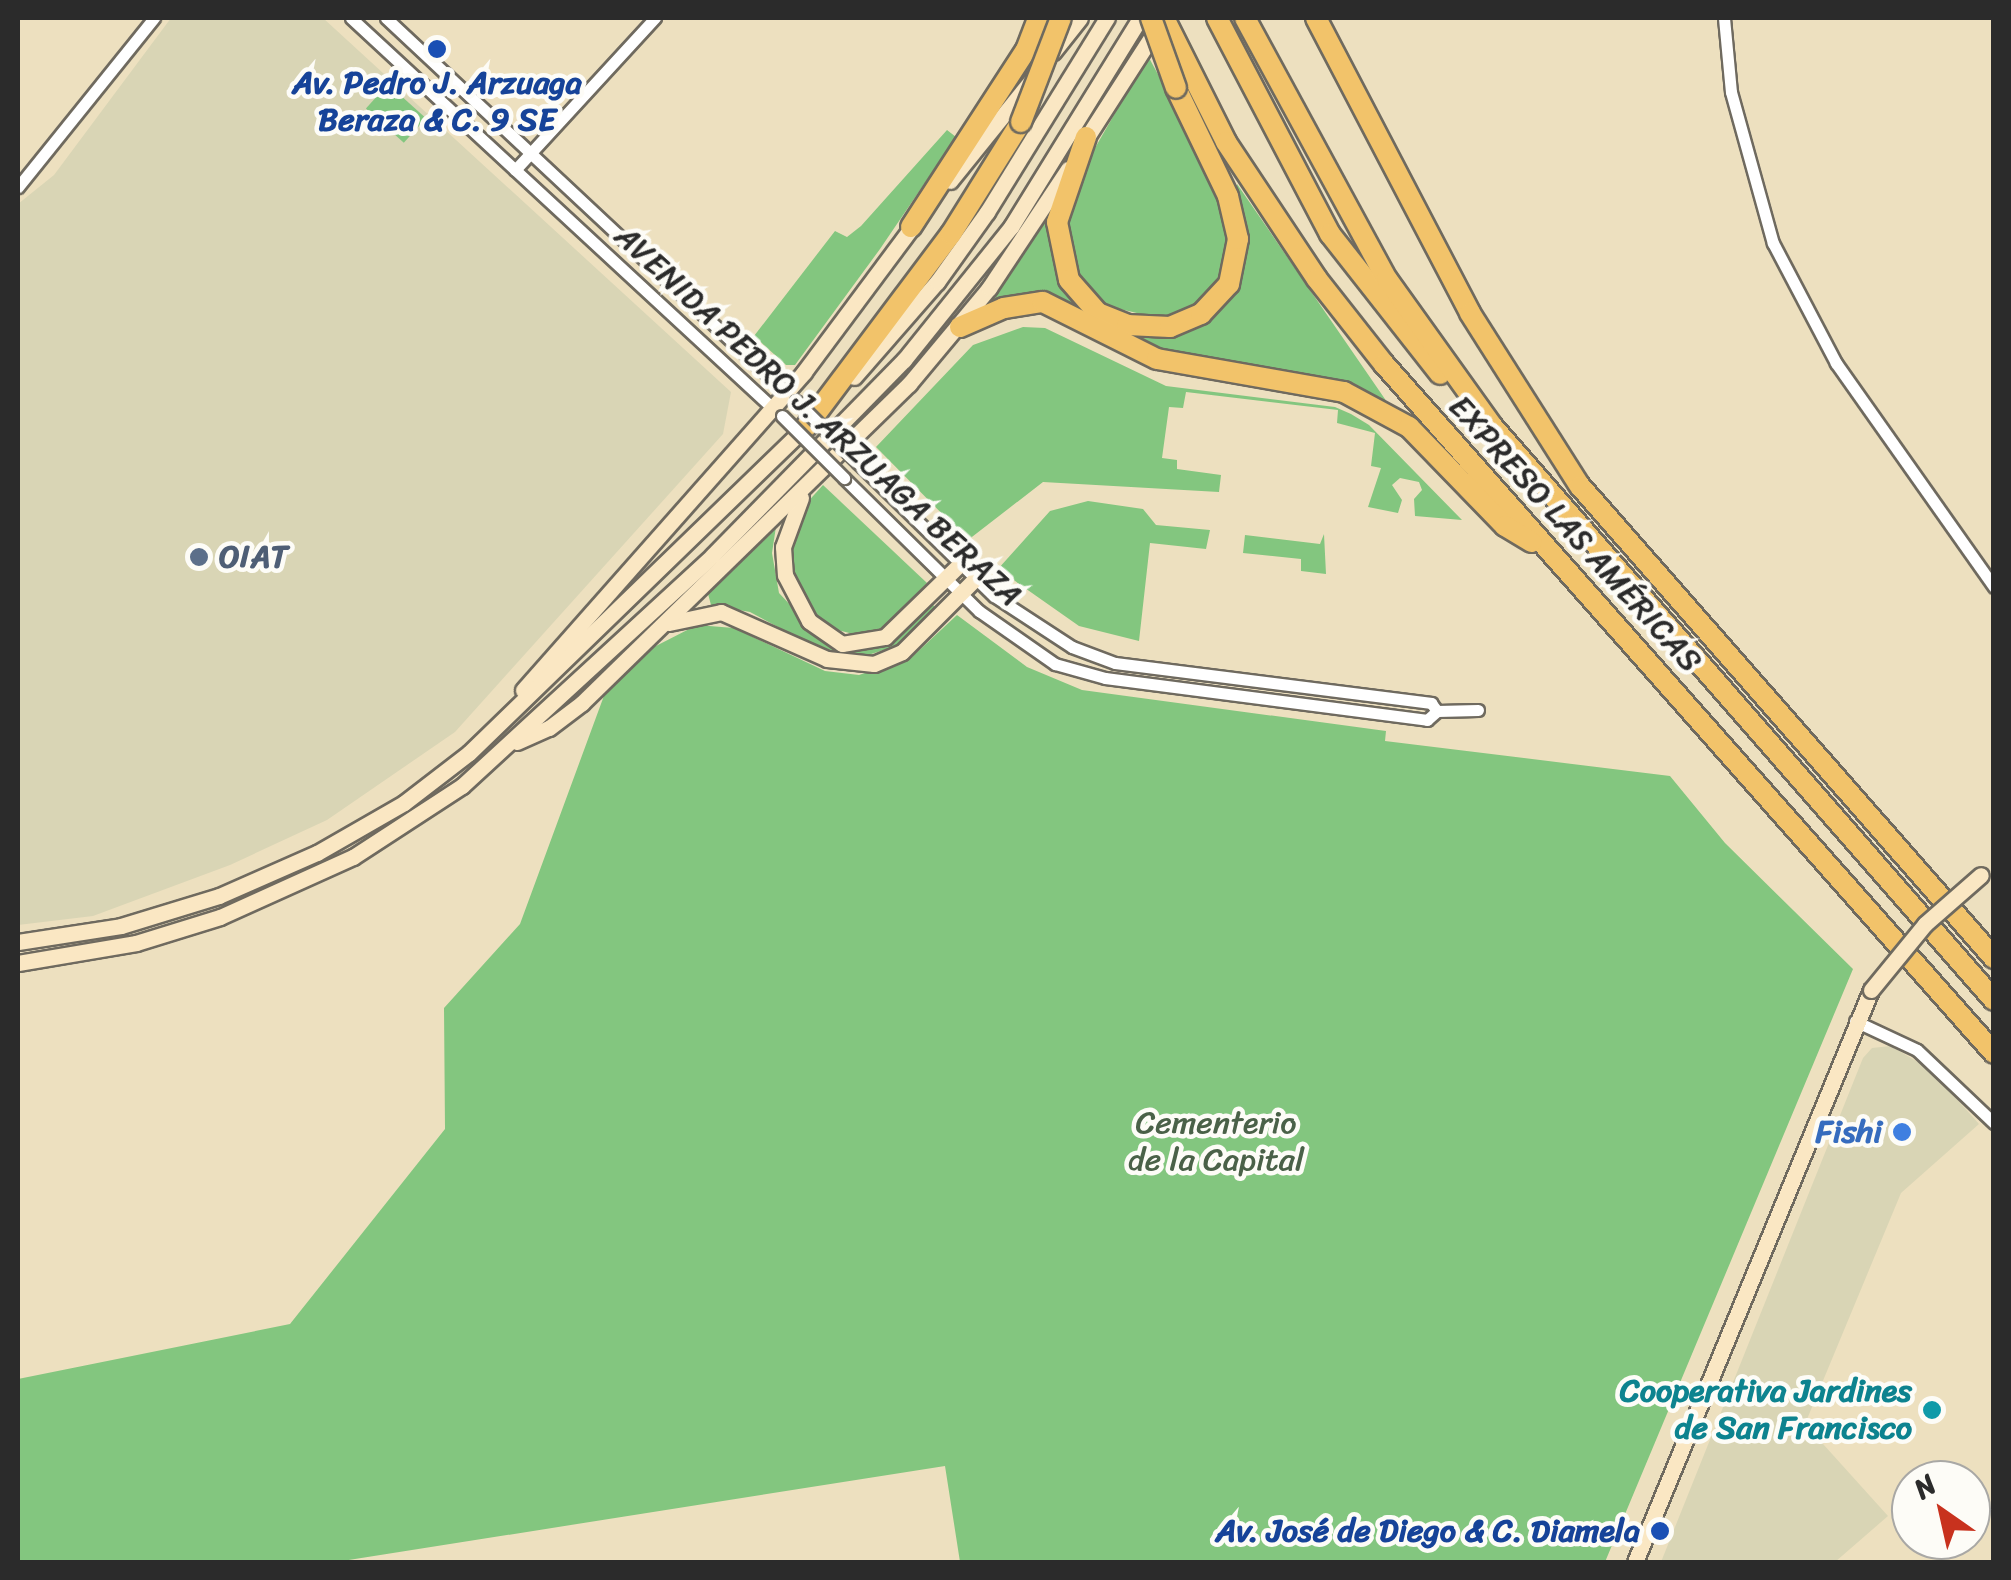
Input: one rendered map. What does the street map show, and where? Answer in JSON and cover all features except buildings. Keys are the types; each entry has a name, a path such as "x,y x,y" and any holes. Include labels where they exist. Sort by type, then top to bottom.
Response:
{"highway":[{"path":"911,227 1026,50 1038,18"},
{"path":"806,427 951,234 1021,122 1061,18"},
{"path":"1086,137 1057,222 1070,280 1098,313 1127,325 1170,326 1200,314 1229,284 1238,239 1228,196 1176,88 1151,18"},
{"name":"EXPRESO LAS AMÉRICAS","path":"1164,18 1226,142 1318,279 1551,554 1994,1053"},
{"path":"1217,18 1304,190 1354,270 1402,332 1493,427 1994,1000"},
{"path":"1244,18 1378,265 1493,427"},
{"name":"EXPRESO LAS AMÉRICAS","path":"1316,18 1479,329 1580,486 1994,958"},
{"path":"960,327 1043,302 1157,359 1314,383 1357,397 1409,427 1505,526 1551,554"}],"main road":[{"path":"499,721 791,397 911,227 1080,18"},
{"path":"18,942 121,926 260,881 404,802 499,721 806,427 937,282 1004,186 1107,18"},
{"path":"18,962 136,943 275,896 404,826 507,746 713,555 916,346 1011,226 1140,18"},
{"path":"507,746 550,728 661,626 821,471 960,327 1038,221 1086,137 1164,18"},
{"path":"821,471 789,520 783,547 794,600 818,631 842,644 872,643 912,615 961,563"},
{"path":"661,626 693,614 721,612 827,659 874,664 902,652 976,578"},
{"path":"1636,1562 1855,1021 1872,990 1925,924 1987,871"}],"street":[{"path":"18,186 154,18"},
{"name":"AVENIDA PEDRO J. ARZUAGA BERAZA","path":"350,18 777,412 961,593 1055,664 1105,678 1427,720 1437,712 1478,710"},
{"name":"AVENIDA PEDRO J. ARZUAGA BERAZA","path":"386,18 1031,626 1115,664 1431,703 1437,712"},
{"path":"514,170 655,18"},
{"path":"1724,18 1731,92 1772,244 1836,363 1994,587"},
{"path":"1855,1021 1916,1050 1994,1123"}],"shaded area":[{"path":"171,18 323,18 731,392 723,434 455,732 327,820 230,865 93,916 18,925 18,204 54,175"},
{"path":"1891,1046 1931,1070 1979,1124 1901,1193 1805,1424 1888,1516 1835,1562 1661,1562 1863,1058 1872,1048"}],"green space":[{"path":"1148,56 1209,168 1222,203 1227,249 1221,273 1201,301 1162,319 1099,304 1070,260 1067,236 1068,208 1084,167"},
{"path":"388,84 426,118 404,143 366,109"},
{"path":"947,130 956,137 880,249 795,365 786,365 754,336 835,231 847,237 861,226"},
{"path":"1237,184 1387,402 1162,355 1072,308 985,307 1051,210 1067,282 1143,332 1222,303"},
{"path":"1023,327 1045,328 1166,386 1335,407 1351,414 1369,425 1462,520 1415,516 1414,499 1422,490 1419,482 1400,478 1392,485 1402,500 1398,513 1368,507 1381,468 1371,466 1375,433 1337,423 1338,410 1186,392 1183,408 1169,407 1162,458 1177,460 1177,469 1221,475 1219,492 1043,482 968,540 876,447 973,345"},
{"path":"823,485 927,583 882,630 861,636 826,627 795,583 791,542 804,506"},
{"path":"1088,501 1143,509 1156,525 1210,530 1206,549 1150,543 1139,641 1079,626 998,569 1050,511"},
{"path":"777,520 772,553 779,593 826,643 861,649 883,645 933,605 938,610 905,643 859,658 825,652 750,612 711,605 707,590"},
{"path":"1324,534 1326,574 1301,571 1301,559 1243,553 1245,535 1320,544"},
{"name":"Cementerio de la Capital","path":"957,615 1027,667 1082,690 1386,731 1385,741 1670,776 1725,843 1853,969 1605,1562 960,1562 945,1466 336,1562 18,1562 18,1379 290,1324 445,1129 444,1008 520,924 605,693 650,649 697,625 734,628 825,671 859,675 912,657"}],"place":[{"name":"Av. Pedro J. Arzuaga Beraza & C. 9 SE","path":"437,49"},
{"name":"OIAT","path":"199,557"},
{"name":"Fishi","path":"1902,1132"},
{"name":"Cooperativa Jardines de San Francisco","path":"1932,1410"},
{"name":"Av. José de Diego & C. Diamela","path":"1660,1531"}]}
